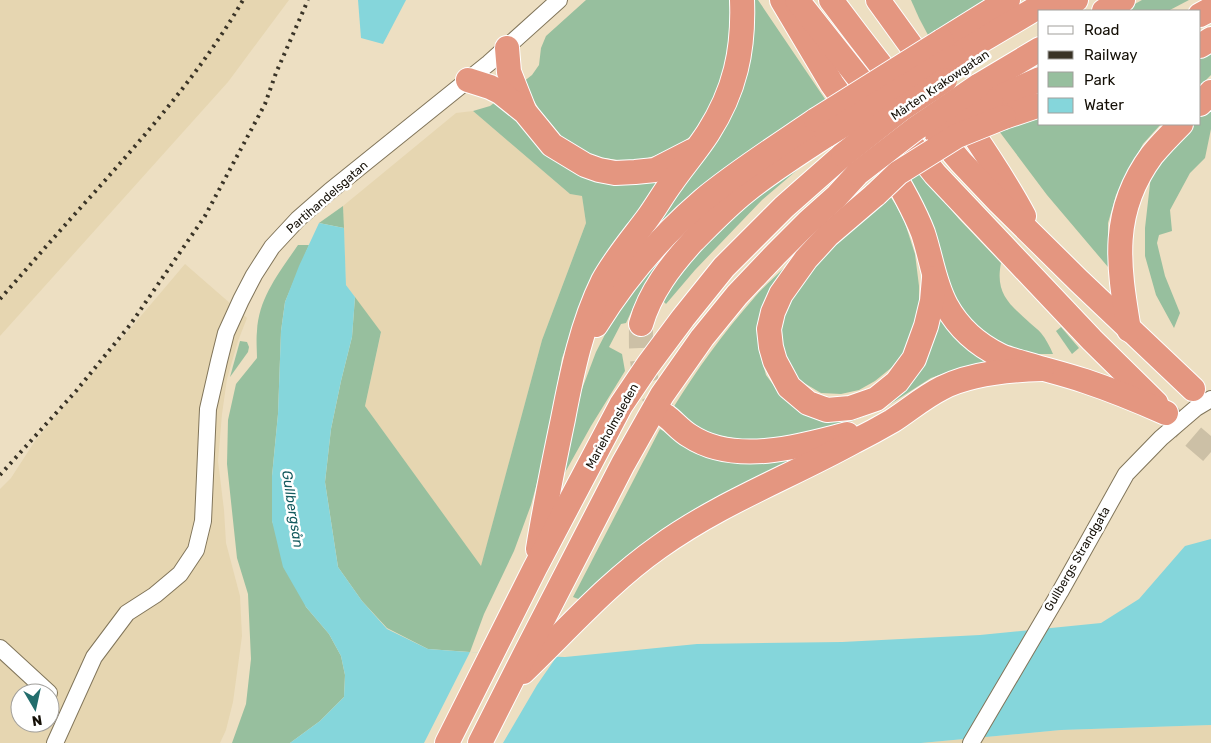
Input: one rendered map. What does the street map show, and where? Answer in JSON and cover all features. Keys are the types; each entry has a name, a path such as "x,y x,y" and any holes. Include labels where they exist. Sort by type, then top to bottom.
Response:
{"highway":[{"path":"535,568 547,492 577,357 591,308 604,280 624,249 698,148 726,102 736,74 740,49 742,0"},
{"path":"782,0 832,84 896,178 922,231 934,277 945,303 954,318 972,337 1002,356 1085,381 1166,413 1092,340 936,174 797,0"},
{"path":"831,0 900,90 961,162 1129,330 1202,394"},
{"path":"878,0 985,150 1011,192 1034,235"},
{"path":"895,0 896,23"},
{"path":"953,55 1008,0"},
{"path":"577,357 602,315 645,257 703,201 729,181 821,127 1050,0"},
{"path":"1058,10 1076,0"},
{"path":"1106,10 1123,0"},
{"name":"Mårten Krakowgatan","path":"843,155 900,110 953,55 1038,21"},
{"path":"507,48 510,72 525,112"},
{"name":"Mårten Krakowgatan","path":"866,183 915,129 991,101 1038,52"},
{"path":"468,80 500,92 525,112 552,145 585,165 600,170 635,172 654,170 698,148"},
{"path":"533,655 627,457 662,395 702,338 737,295 782,247 836,197 866,183 898,173 957,136 991,101 1038,80"},
{"path":"1201,103 1211,92"},
{"path":"991,101 1038,105"},
{"path":"1129,330 1120,267 1122,218 1138,176 1153,154 1179,125"},
{"path":"641,324 650,299 663,276 683,252 712,221 780,165 821,127"},
{"name":"Marieholmsleden","path":"447,743 535,568 621,405 683,318 724,267 784,207 843,155"},
{"path":"866,183 828,236 806,259 781,294 772,312 769,329 771,347 775,362 789,386 808,402 827,410 850,408 876,399 897,382 914,359 926,326 932,301 934,277"},
{"path":"480,743 511,684 533,655 625,572 689,527 721,508 854,442 943,387 975,377 1042,369"},
{"path":"666,416 689,436 707,445 728,450 750,451 812,444 892,420"}],"street":[{"name":"Partihandelsgatan","path":"55,743 94,657 127,612 155,595 180,574 196,550 203,521 208,409 226,333 240,300 272,247 298,219 330,191 507,48 559,0"},
{"name":"Gullbergs Strandgata","path":"971,743 1126,474 1161,438 1196,408 1202,394"},
{"path":"0,648 39,683"},
{"path":"60,702 69,711"}],"shaded area":[{"path":"0,0 289,0 228,82 0,336"},
{"path":"473,111 570,194 582,196 586,223 542,340 481,567 365,406 381,333 346,285 343,206 456,113"},
{"path":"185,264 247,318 227,379 218,461 226,543 240,596 242,636 233,702 226,730 220,743 0,743 0,489 11,478 35,441"},
{"path":"1211,725 1211,743 921,743 1061,730"}],"green space":[{"path":"586,0 729,0 730,33 726,73 710,109 691,136 671,151 641,160 624,161 598,157 580,151 562,137 539,109 523,82 532,75 539,65 541,48 546,36"},
{"path":"751,0 758,0 827,102 642,244 721,129"},
{"path":"911,0 987,0 928,35"},
{"path":"1142,0 1189,0 1170,10 1124,10"},
{"path":"1211,49 1211,75 1201,85 1201,54"},
{"path":"498,100 538,145 617,182 658,182 609,252 582,304 562,358 547,446 531,505 514,551 484,614 470,652 428,649 387,628 362,601 338,567 325,482 331,429 352,337 355,297 381,332 365,406 481,566 542,340 586,223 582,196 570,194 473,111 490,106"},
{"path":"1211,102 1211,129 1205,158 1190,173 1170,210 1172,231 1159,235 1157,243 1165,276 1180,313 1174,328 1156,295 1145,256 1145,228 1151,175 1191,125 1201,125 1201,114"},
{"path":"1038,115 1038,125 1160,125 1143,144 1116,195 1108,223 1108,267 1047,195 999,131"},
{"path":"800,162 803,165 762,200 695,270 666,304 662,300 698,248 740,209"},
{"path":"919,174 1001,263 1000,282 1005,297 1040,332 1053,354 1028,354 1013,349 977,329 953,296 909,181"},
{"path":"726,194 638,297 626,323 621,324 609,347 622,354 625,371 558,485 579,397 596,352 613,319 659,255"},
{"path":"890,196 905,223 915,254 919,286 919,309 914,332 904,352 891,368 875,381 859,390 841,394 821,393 799,380 785,361 778,339 780,316 793,292 825,253"},
{"path":"343,206 344,228 319,223"},
{"path":"298,245 309,245 285,302 281,331 278,414 272,476 272,521 306,607 329,634 341,656 345,675 344,697 320,721 290,743 232,743 246,704 251,659 248,594 237,558 227,464 228,420 236,384 257,358 259,319 266,296"},
{"path":"784,268 790,270 760,328 759,350 766,375 780,394 878,405 937,305 950,330 962,344 997,365 959,368 931,378 881,410 823,430 749,441 706,433 673,408 701,365 732,324 757,294"},
{"path":"1061,327 1079,348 1072,354 1056,331"},
{"path":"240,341 247,342 248,352 230,377"},
{"path":"660,429 713,459 744,461 807,454 581,600 573,597"}],"water":[{"path":"358,0 406,0 383,44 361,38"},
{"name":"Gullbergsån","path":"319,223 344,228 346,285 355,297 352,337 331,429 325,482 338,567 362,601 387,629 428,649 565,657 697,644 842,642 980,635 1101,623 1139,599 1185,546 1211,539 1211,725 1061,730 921,743 290,743 320,721 344,697 345,675 341,656 329,634 306,607 283,567 272,521 272,476 278,414 281,331 285,302"}],"pier":[{"path":"470,652 557,656 537,685 503,743 424,743"}],"tunnel":[{"path":"641,324 641,353 645,377 666,416"},
{"path":"1166,413 1211,452"}],"railway":[{"path":"0,299 173,101 210,52 243,0"},
{"path":"0,475 76,391 130,325 205,216 265,104 276,73 308,0"}]}
